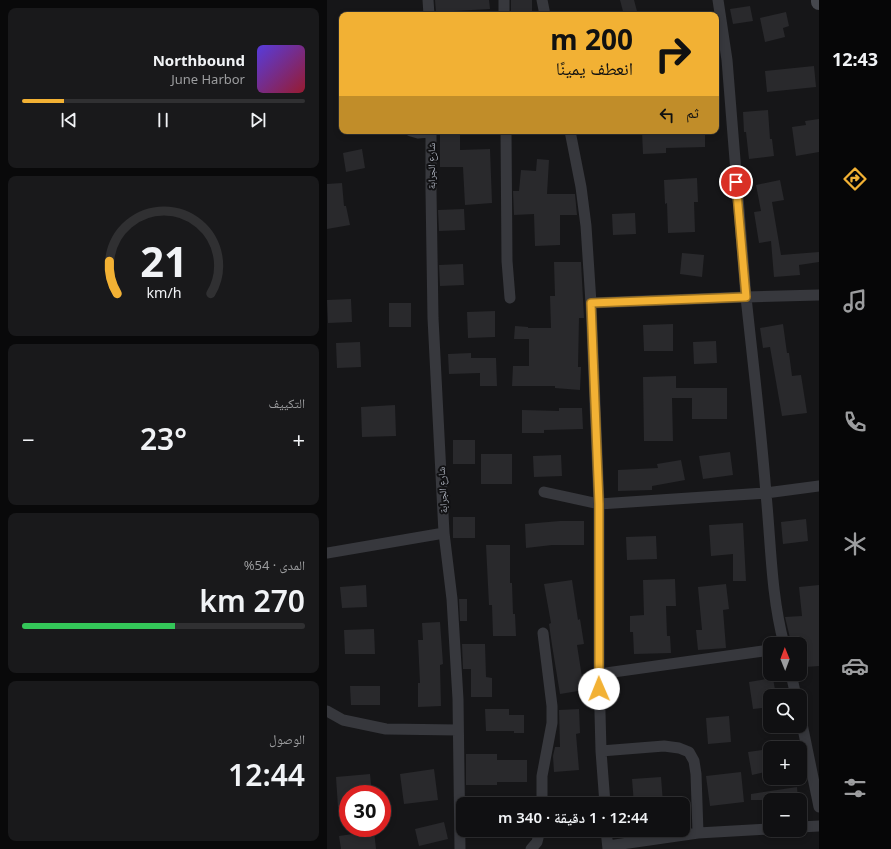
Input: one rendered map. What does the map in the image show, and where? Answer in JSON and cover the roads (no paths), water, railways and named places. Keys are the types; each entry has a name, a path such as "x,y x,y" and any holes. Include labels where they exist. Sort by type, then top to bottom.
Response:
{"street":[{"path":"428,0 429,12"},
{"path":"504,0 504,12"},
{"path":"542,0 544,12"},
{"path":"718,0 727,60 746,297 775,597 778,621 782,637"},
{"name":"شارع الجرابة","path":"431,134 433,318 444,533 452,599 458,730 460,849"},
{"path":"506,134 507,261 510,298"},
{"path":"571,134 587,226 591,303 599,504 599,674 601,751 604,797"},
{"path":"591,303 819,295"},
{"path":"544,492 599,504 766,493 819,486"},
{"path":"327,553 444,533"},
{"path":"542,797 543,776 552,723 552,706 543,633"},
{"path":"599,674 763,651"},
{"path":"327,711 343,720 386,729 458,730"},
{"path":"804,733 819,807"},
{"path":"601,751 664,746 679,748 689,752 694,761 696,774 698,833"},
{"path":"807,827 819,826"},
{"path":"607,837 608,848 698,833 763,828"},
{"path":"531,849 537,842 538,837"}]}
